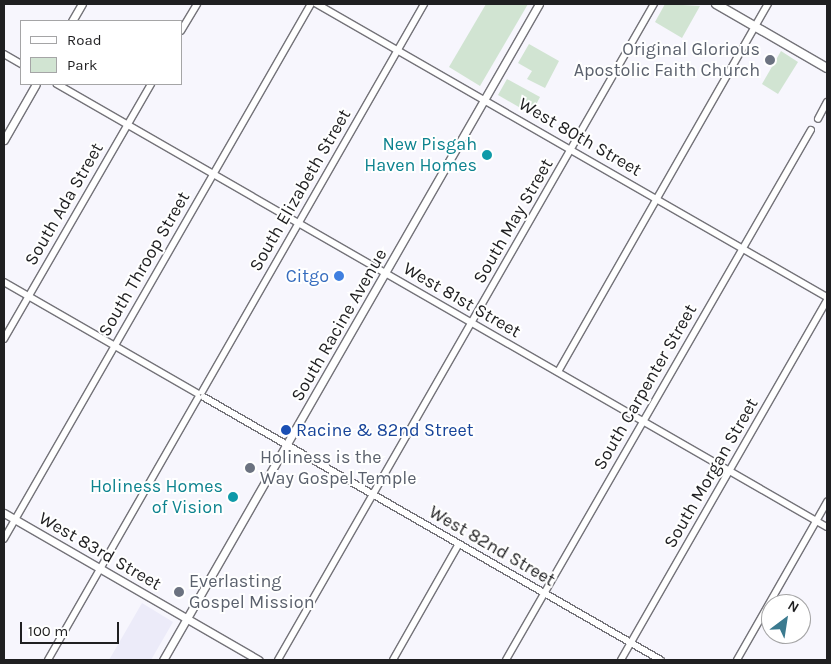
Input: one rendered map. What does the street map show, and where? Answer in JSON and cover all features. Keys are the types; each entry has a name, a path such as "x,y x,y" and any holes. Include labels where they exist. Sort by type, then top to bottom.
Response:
{"main road":[{"path":"716,4 827,68"}],"street":[{"path":"73,20 82,4"},
{"path":"182,29 197,4"},
{"name":"South Throop Street","path":"4,539 311,4"},
{"name":"West 80th Street","path":"317,4 827,297"},
{"name":"South Elizabeth Street","path":"48,660 424,4"},
{"name":"South Racine Avenue","path":"163,660 540,4"},
{"name":"South May Street","path":"278,660 654,4"},
{"path":"558,372 768,4"},
{"path":"4,54 20,63"},
{"path":"4,140 35,85"},
{"name":"West 81st Street","path":"59,85 827,527"},
{"name":"South Ada Street","path":"4,339 150,85"},
{"path":"818,119 827,102"},
{"name":"South Carpenter Street","path":"506,660 811,130"},
{"name":"West 82nd Street","path":"4,282 661,660"},
{"name":"South Morgan Street","path":"621,660 827,302"},
{"path":"737,660 827,502"},
{"name":"West 83rd Street","path":"4,513 259,660"},
{"path":"392,660 459,544"}],"shaded area":[{"path":"142,603 173,622 151,660 109,660"}],"green space":[{"path":"486,4 528,4 480,86 449,67"},
{"path":"665,4 700,6 682,38 655,22"},
{"path":"529,44 559,61 545,88 527,79 532,71 518,63"},
{"path":"781,51 798,62 778,94 762,84"},
{"path":"507,79 540,97 531,114 498,95"}],"place":[{"name":"Original Glorious Apostolic Faith Church","path":"770,60"},
{"name":"New Pisgah Haven Homes","path":"487,155"},
{"name":"Citgo","path":"339,276"},
{"name":"Racine & 82nd Street","path":"286,430"},
{"name":"Holiness is the Way Gospel Temple","path":"250,468"},
{"name":"Holiness Homes of Vision","path":"233,497"},
{"name":"Everlasting Gospel Mission","path":"179,592"}]}
